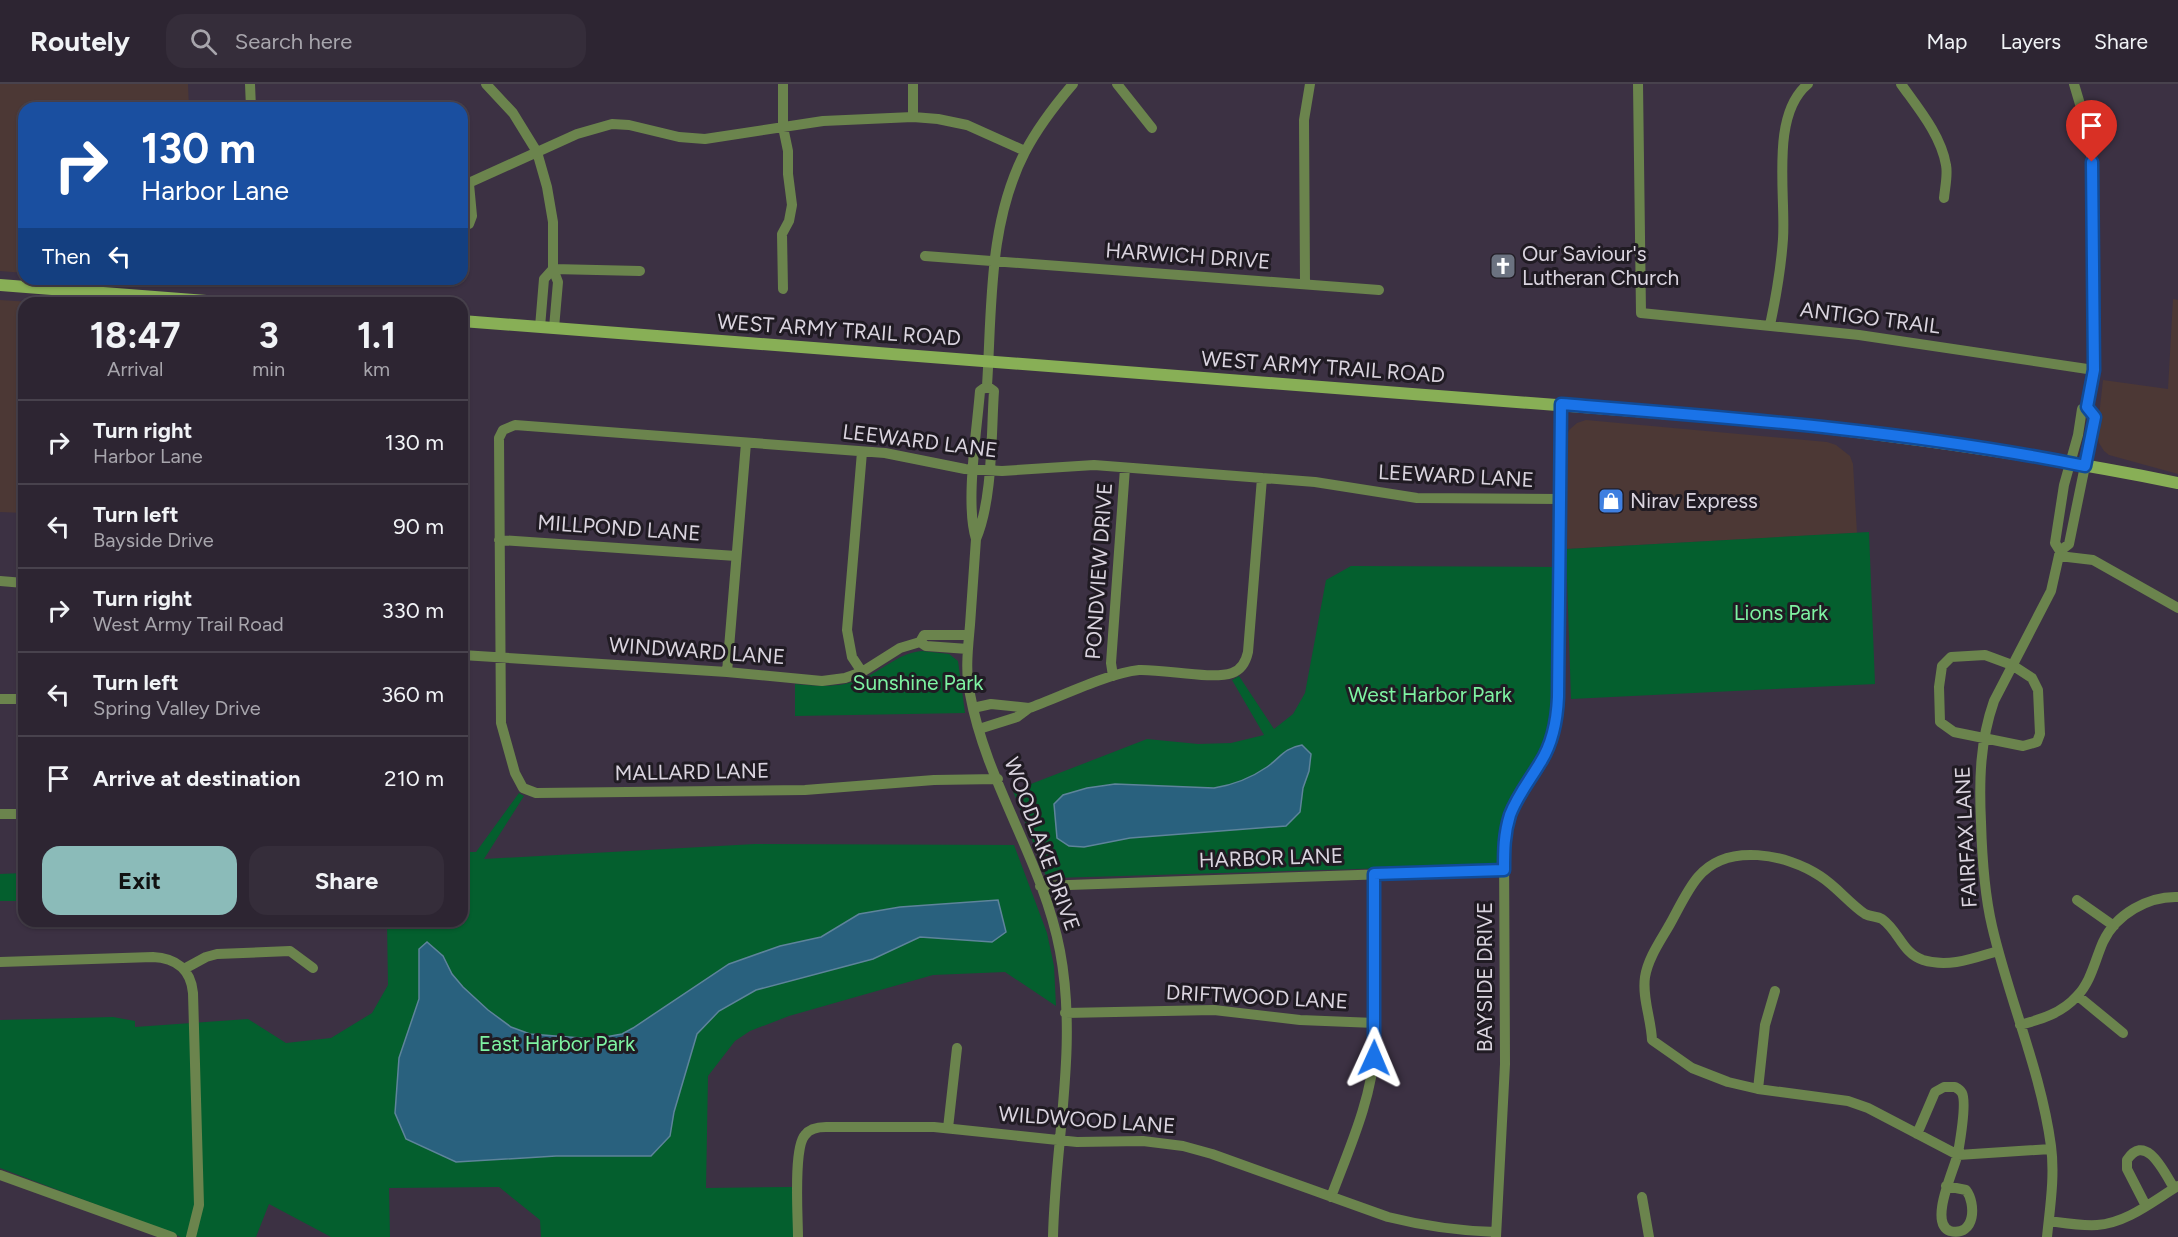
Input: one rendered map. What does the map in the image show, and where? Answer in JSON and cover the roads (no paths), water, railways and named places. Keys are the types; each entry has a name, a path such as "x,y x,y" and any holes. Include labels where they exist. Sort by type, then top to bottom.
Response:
{"main road":[{"path":"0,285 155,297"},
{"name":"WEST ARMY TRAIL ROAD","path":"468,321 1724,417 1846,430 2070,463 2178,483"}],"street":[{"path":"250,84 251,102"},
{"path":"486,84 513,113 537,152 552,210 553,269 558,282 554,328"},
{"path":"783,84 783,127 788,150 792,205 789,221 782,234 783,289"},
{"path":"913,84 914,117"},
{"name":"WOODLAKE DRIVE","path":"976,539 972,526 974,469 980,391 987,386 995,261 1000,222 1005,202 1025,151 1042,123 1073,84"},
{"path":"1117,84 1152,128"},
{"path":"1305,284 1304,120 1310,84"},
{"name":"ANTIGO TRAIL","path":"1638,84 1641,313 1770,325 1934,345 2094,370"},
{"path":"1770,325 1783,245 1784,133 1792,105 1808,84"},
{"path":"1901,84 1931,128 1942,154 1947,172 1944,198"},
{"path":"2074,84 2088,131 2092,162 2094,370 2087,407"},
{"path":"468,184 590,129 612,124 629,124 697,140 823,121 938,118 967,125 1025,151"},
{"path":"468,198 472,216 468,224"},
{"name":"HARWICH DRIVE","path":"925,256 1379,290"},
{"path":"540,327 544,279 553,269 640,271"},
{"name":"WOODLAKE DRIVE","path":"987,386 994,391 989,470 981,527 976,539 968,649 968,685 979,729 1040,886 1058,941 1064,978 1066,1073 1055,1185 1053,1237"},
{"name":"BAYSIDE DRIVE","path":"1496,1235 1505,1064 1504,844 1510,815 1547,750 1558,717 1561,404"},
{"name":"FAIRFAX LANE","path":"2047,1237 2052,1185 2051,1149 2043,1102 1998,951 1988,904 1982,862 1980,757 1994,701 2051,591 2060,553 2069,544 2095,417 2087,407 2082,409 2064,485 2055,543 2060,553"},
{"name":"LEEWARD LANE","path":"501,656 499,438 503,430 509,426 898,455 974,469 1038,470 1094,465 1315,482 1417,498 1560,499"},
{"path":"727,672 746,443"},
{"path":"862,452 847,630 852,657 862,672"},
{"name":"PONDVIEW DRIVE","path":"1113,676 1111,663 1125,468"},
{"path":"979,729 1017,717 1029,708 1113,676 1148,670 1220,675 1236,672 1242,666 1248,652 1262,478"},
{"name":"MILLPOND LANE","path":"499,540 736,556"},
{"path":"2060,553 2093,560 2178,608"},
{"path":"0,581 18,582"},
{"name":"WINDWARD LANE","path":"468,655 727,672 822,681 845,678 862,672 900,648 920,642 924,635 969,634"},
{"path":"920,642 926,646 968,649"},
{"path":"1985,655 2012,665 2032,678 2038,690 2040,734 2037,742 2023,746 1954,732 1940,722 1939,687 1942,666 1951,657 1985,655"},
{"name":"MALLARD LANE","path":"501,656 503,732 515,773 523,788 536,793 806,790 934,780 998,779"},
{"path":"0,699 18,699"},
{"path":"973,708 991,704 1029,708"},
{"path":"0,814 18,814"},
{"path":"1998,951 1951,963 1923,960 1908,953 1893,929 1880,918 1865,914 1833,885 1802,866 1774,858 1748,856 1729,858 1713,865 1699,876 1650,960 1644,993 1652,1040 1692,1068 1728,1082 1758,1089 1848,1101 1868,1108 1958,1155 2051,1149"},
{"name":"HARBOR LANE","path":"1040,886 1504,870"},
{"path":"1331,1197 1369,1088 1374,1058 1374,874"},
{"path":"2020,1025 2055,1014 2078,996 2088,980 2107,934 2133,909 2158,898 2178,897"},
{"path":"2077,900 2114,926"},
{"path":"184,969 206,957 217,954 290,951 313,968"},
{"path":"0,962 153,957 168,959 184,969 190,979 193,993 199,1193 199,1205 191,1237"},
{"path":"1758,1089 1765,1025 1775,992"},
{"path":"2078,996 2123,1033"},
{"name":"DRIFTWOOD LANE","path":"1065,1013 1214,1010 1300,1020 1375,1023"},
{"path":"948,1128 957,1048"},
{"path":"1917,1134 1935,1092 1944,1087 1955,1087 1962,1092 1958,1155 1946,1186"},
{"name":"WILDWOOD LANE","path":"798,1237 798,1148 807,1132 826,1127 948,1128 1060,1141 1143,1141 1183,1146 1415,1224 1496,1235"},
{"path":"2049,1221 2087,1226 2104,1224 2121,1219 2146,1206 2176,1187 2151,1154 2141,1150 2127,1160 2127,1169 2146,1206"},
{"path":"0,1175 172,1237"},
{"path":"1642,1197 1650,1237"}],"water":[{"path":"1302,745 1311,754 1309,771 1303,788 1300,812 1286,826 1130,838 1084,847 1069,846 1057,838 1054,804 1063,795 1087,788 1115,784 1221,787 1255,774 1286,751"},
{"path":"998,900 1006,932 992,942 920,937 873,959 756,990 719,1011 697,1034 674,1112 670,1136 651,1156 556,1156 456,1162 406,1139 395,1113 399,1058 419,999 419,949 427,942 443,956 452,974 463,987 511,1027 530,1034 594,1039 622,1034 633,1028 729,964 780,946 821,937 859,914 900,907"}],"place":[{"name":"Our Saviour's Lutheran Church","path":"1503,266"},
{"name":"Nirav Express","path":"1611,501"}],"park label":[{"name":"Lions Park","path":"1781,613"},
{"name":"Sunshine Park","path":"918,683"},
{"name":"West Harbor Park","path":"1430,695"},
{"name":"East Harbor Park","path":"557,1044"}]}
